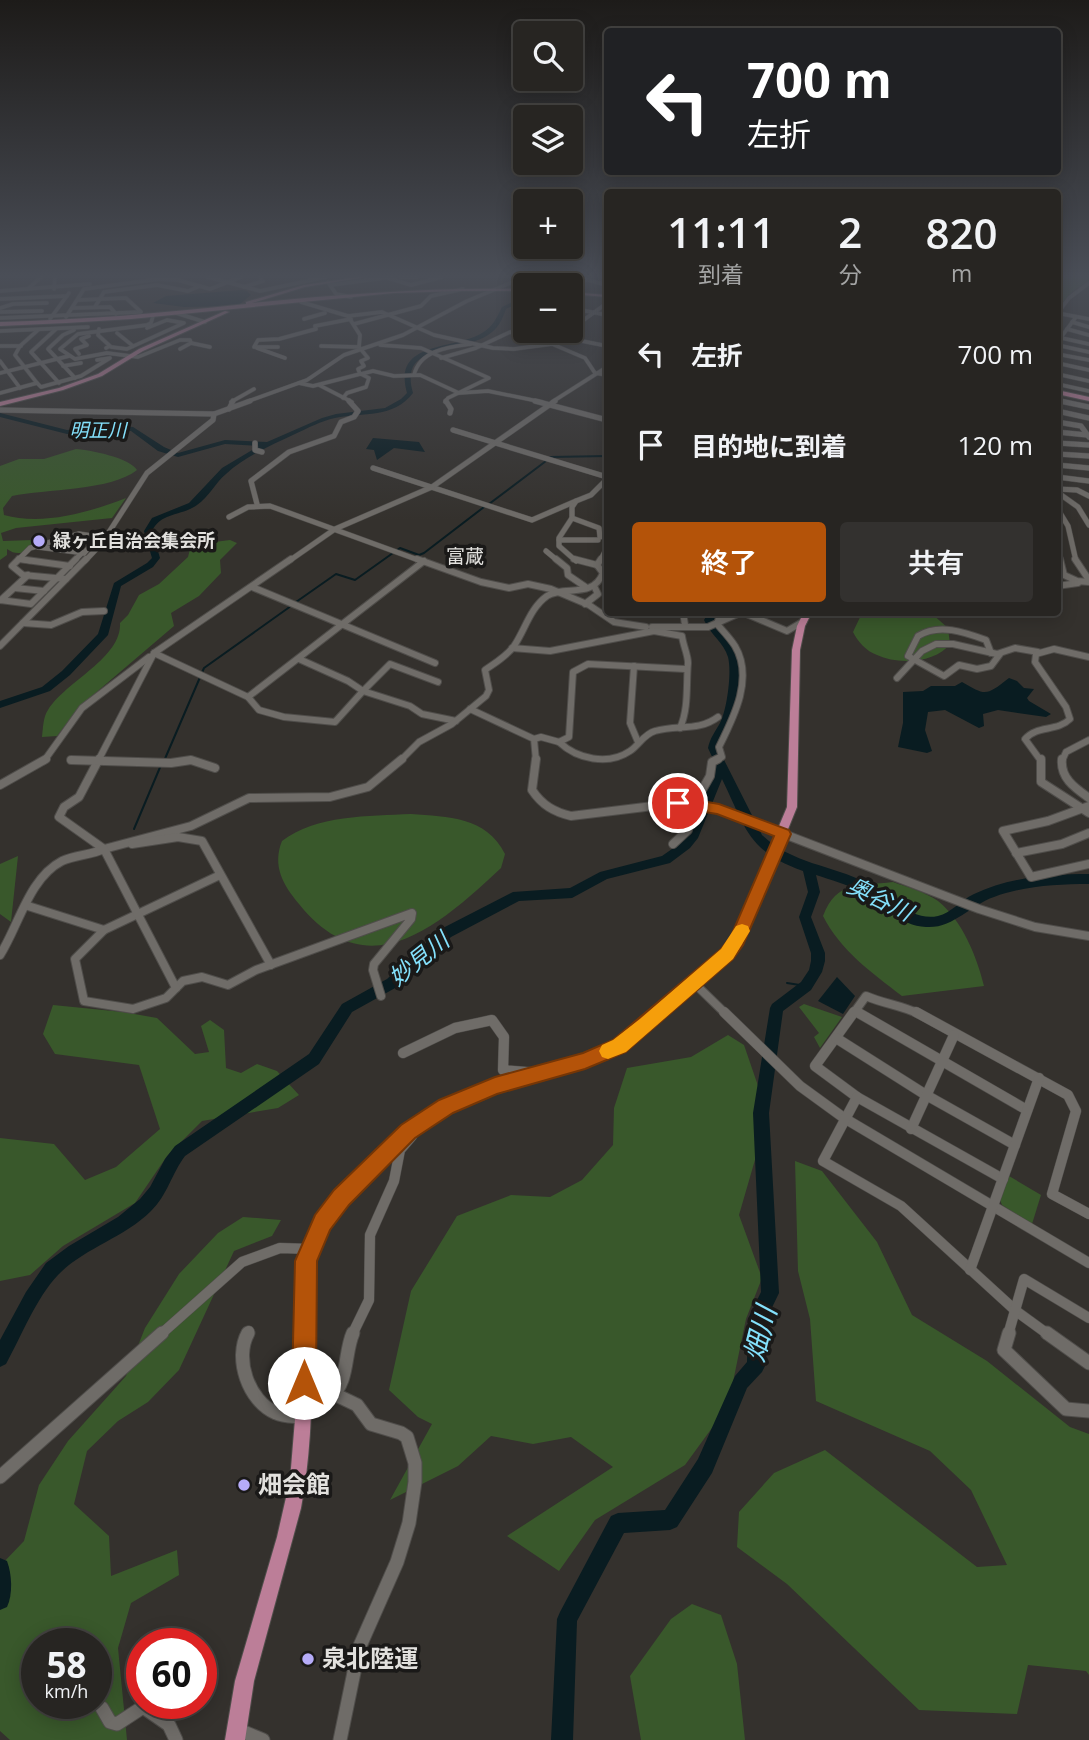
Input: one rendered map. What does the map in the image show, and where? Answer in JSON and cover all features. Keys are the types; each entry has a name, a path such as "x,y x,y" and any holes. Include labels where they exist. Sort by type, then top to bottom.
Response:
{"main road":[{"path":"0,404 100,375 128,358"},
{"path":"1061,393 1089,399"},
{"path":"235,1737 243,1684 282,1555 293,1505 303,1413 304,1281 310,1249 322,1223 341,1197 412,1129 463,1097 585,1061 620,1046 727,954 737,940 792,807 795,783 796,650 806,617"}],"street":[{"path":"17,358 41,387 75,378 110,359 63,366"},
{"path":"35,358 59,383"},
{"path":"2,372 58,358"},
{"path":"0,410 214,414 299,383 342,358"},
{"path":"360,374 359,369 364,366 361,361 368,358"},
{"path":"414,375 414,368 423,358"},
{"path":"441,358 489,379 445,402 451,409 450,413"},
{"path":"585,358 596,373 604,374"},
{"path":"55,359 75,378"},
{"path":"0,361 2,372 20,388"},
{"path":"81,363 90,371"},
{"path":"1061,364 1089,370"},
{"path":"0,785 48,758 57,749 82,708 152,654 335,529 432,487 604,369"},
{"path":"299,383 319,385 373,371 402,376 420,375 458,393 488,391 604,419"},
{"path":"343,398 346,393 366,387 369,378 360,374"},
{"path":"1061,375 1089,381"},
{"path":"1,395 37,383"},
{"path":"270,385 277,390"},
{"path":"257,504 251,481 289,452 334,436 341,422 354,417 358,411 353,403 319,385"},
{"path":"1061,385 1089,391"},
{"path":"1,395 35,389 41,394"},
{"path":"229,409 228,405 232,401 254,389"},
{"path":"1061,401 1089,407"},
{"path":"1061,412 1089,418"},
{"path":"1,600 31,604 70,566 108,536 140,482 172,452 213,420 214,414"},
{"path":"1061,423 1081,426 1088,436"},
{"path":"453,430 604,477"},
{"path":"1061,433 1088,436"},
{"path":"255,443 255,450 262,452"},
{"path":"1061,443 1089,445"},
{"path":"276,452 303,447"},
{"path":"1061,454 1089,456"},
{"path":"1061,466 1089,468"},
{"path":"373,468 532,520 591,495 604,481"},
{"path":"1061,478 1089,481"},
{"path":"1061,491 1077,490 1089,496"},
{"path":"1061,494 1078,507 1089,523"},
{"path":"576,502 572,507 572,518 559,540 559,546 576,561 597,565 604,576"},
{"path":"229,517 238,509 257,504 270,506 481,582 509,588 528,584 564,595 604,616"},
{"path":"1061,513 1072,536 1072,555 1081,573 1089,581"},
{"path":"572,518 599,528 599,538 604,546"},
{"path":"559,540 599,538 604,532"},
{"path":"64,551 81,534"},
{"path":"0,646 66,579 99,537 81,534 35,547 12,566 28,575 66,579"},
{"path":"35,547 85,553"},
{"path":"546,551 567,568 568,575 591,587 598,594 585,604"},
{"path":"597,565 604,553"},
{"path":"19,559 70,566"},
{"path":"248,697 424,561"},
{"path":"1061,569 1081,582"},
{"path":"1081,573 1089,572"},
{"path":"1,600 28,575"},
{"path":"0,956 35,889 51,868 62,861 92,856 104,849 191,826 249,798 330,797 368,787 383,777 419,742 456,721 486,696 489,690 485,670 512,648 517,637 526,628 531,611 547,596 564,595 591,587 604,579"},
{"path":"1061,585 1089,581"},
{"path":"15,587 44,592"},
{"path":"252,587 435,663"},
{"path":"23,623 51,625 82,612 104,611"},
{"path":"604,616 614,622 643,630 671,631 682,636 688,661 685,669 688,715 680,728"},
{"path":"684,616 685,625"},
{"path":"717,624 720,616"},
{"path":"512,648 550,651 643,630 685,625 708,626 734,616"},
{"path":"751,616 787,631 806,617"},
{"path":"673,844 688,830 694,804 710,776 712,762 722,757 719,747 729,727 744,681 736,648 717,624"},
{"path":"991,653 986,640 965,631 932,629 912,644 908,656 944,676 959,665 977,668 991,666 1000,654"},
{"path":"897,678 922,651 944,643 1000,654 1015,648 1038,652 1054,649 1089,657"},
{"path":"1038,652 1034,658 1035,662 1066,707 1070,719 1060,727 1031,732 1025,739 1041,758 1041,782 1087,809"},
{"path":"152,654 79,797 64,807 59,817 63,824 83,833 93,845 104,849 176,988"},
{"path":"152,654 248,697 259,710 327,723 335,722 390,664 438,682"},
{"path":"299,659 348,681 363,691 410,706 422,714 456,721"},
{"path":"559,743 570,734 573,671 589,664 685,669"},
{"path":"634,666 630,723 638,742"},
{"path":"470,709 534,739 541,737 559,743 564,748 596,761 624,755 652,731 705,726 718,717"},
{"path":"534,739 537,748 532,790 547,807 559,813 570,816 678,803 719,809 979,909 1035,927 1089,936"},
{"path":"1089,740 1066,752 1061,765 1063,774 1071,784 1089,798"},
{"path":"71,760 171,763 191,760 215,768"},
{"path":"1087,809 1003,831 1031,877 1089,864"},
{"path":"1016,853 1062,845 1089,834"},
{"path":"122,844 143,845 189,837 202,841 271,965"},
{"path":"220,875 104,930 75,959 84,1001 133,1009 166,998 183,981 202,976 228,985 271,965 412,913 411,919 374,964 373,970 381,996"},
{"path":"28,906 104,930"},
{"path":"694,983 779,1066 844,1118 1089,1263"},
{"path":"1003,1179 857,1097 815,1066 866,996 887,1005 902,1004 954,1035 1068,1095 1076,1111 1052,1194 1089,1214"},
{"path":"855,1011 940,1063 1027,1111"},
{"path":"403,1053 455,1028 492,1020 503,1031 506,1039 503,1070 539,1073"},
{"path":"911,1129 954,1035"},
{"path":"836,1038 926,1095 1015,1145"},
{"path":"970,1270 1039,1078"},
{"path":"857,1097 823,1161 901,1206 1016,1311 1089,1363"},
{"path":"249,1331 242,1343 240,1354 245,1372 257,1395 274,1413 303,1413 334,1394 343,1380 347,1346 369,1300 373,1226 394,1181 398,1156 412,1136 412,1129"},
{"path":"0,1477 242,1262 280,1248 310,1249"},
{"path":"1089,1318 1024,1279 1004,1350 1066,1409 1089,1411"},
{"path":"334,1394 357,1405 362,1418 370,1426 401,1432 407,1436 415,1466 414,1498 391,1576 363,1634 340,1740"},
{"path":"108,1719 117,1724 143,1707 169,1725 176,1740"},
{"path":"235,1737 263,1740"}],"green space":[{"path":"76,449 119,458 137,470 126,477 95,486 12,496 3,508 4,515 34,519 66,516 126,498 112,518 16,528 1,533 3,541 33,540 36,545 22,553 7,549 7,555 0,560 0,466 19,459 44,459"},
{"path":"230,540 237,543 220,560 221,573 199,596 171,613 174,626 79,707 57,736 42,737 48,710 56,699 112,647 118,636 120,623 128,615 139,595 159,584 188,557 191,545"},
{"path":"861,616 934,616 948,628 950,644 936,655 926,658 895,660 866,649 853,632"},
{"path":"411,814 452,818 477,825 497,841 505,854 501,868 453,910 428,927 403,940 377,945 351,943 325,929 288,890 279,867 279,850 282,841 296,832 344,818"},
{"path":"18,856 11,922 0,914 0,864"},
{"path":"893,882 927,895 947,909 967,940 984,986 902,996 879,979 838,940 823,916 835,896 850,887"},
{"path":"804,1004 842,1017 820,1048 814,1037 819,1033 799,1007"},
{"path":"53,1005 157,1018 195,1054 209,1052 201,1026 210,1020 224,1030 226,1068 241,1073 257,1064 277,1071 299,1095 278,1108 202,1121 167,1156 135,1203 63,1246 30,1275 0,1281 0,1138 54,1144 85,1180 116,1167 160,1129 139,1065 55,1054 43,1034"},
{"path":"728,1035 744,1045 768,1115 739,1215 762,1278 746,1319 728,1406 685,1465 595,1520 559,1571 507,1536 613,1467 571,1437 533,1444 491,1436 458,1466 390,1500 432,1424 418,1417 389,1390 411,1291 457,1216 511,1195 550,1197 582,1180 613,1145 614,1108 627,1068 691,1057"},
{"path":"795,1161 822,1171 877,1242 912,1315 987,1361 1070,1427 1089,1434 1089,1675 1086,1671 1028,1665 1017,1714 919,1710 787,1584 737,1547 739,1512 774,1473 825,1450 977,1567 1007,1565 971,1490 930,1451 816,1401 810,1319 798,1271"},
{"path":"1009,1176 1041,1195 1032,1224 1002,1205 1000,1200"},
{"path":"243,1217 281,1220 272,1236 234,1251 179,1370 148,1402 118,1421 87,1451 74,1504 109,1536 111,1576 177,1550 179,1575 131,1603 118,1648 127,1740 10,1740 0,1731 0,1566 24,1541 39,1485 68,1441 126,1376 145,1328 179,1274 218,1233"},
{"path":"692,1604 721,1615 737,1664 745,1740 641,1740 630,1676 671,1619"}],"water":[{"path":"373,438 419,442 425,452 394,448 377,460 374,450 366,449"},
{"path":"1009,678 1024,688 1034,689 1027,698 1029,701 1051,714 1046,717 998,710 983,714 984,726 979,728 945,710 928,712 925,730 932,751 927,753 898,747 903,723 903,692 923,691 931,686 955,686 962,682 986,692"},
{"path":"837,977 855,996 843,1014 818,1001"}],"waterway":[{"path":"0,705 46,689 66,673 103,635 117,585 150,565 156,558 148,531 155,520 192,505 225,470 295,431 336,416 377,412 396,406 410,393 407,372 416,358"},
{"name":"明正川","path":"0,415 67,432 111,427 133,429 161,449 178,455 225,442 267,444"},
{"path":"550,457 604,456"},
{"path":"489,504 546,461"},
{"path":"296,602 336,574 355,580 400,548 419,555 424,553 484,507"},
{"path":"164,761 204,668 291,606"},
{"name":"奥谷川","path":"712,616 709,620 731,653 734,664 727,718 713,748 757,838 767,848 793,862 862,886 897,911 927,922 944,919 990,892 1048,881 1089,879"},
{"name":"妙見川","path":"0,1358 32,1298 52,1269 124,1223 146,1205 180,1151 314,1059 347,1008 392,983 446,933 517,896 572,893 604,875 666,860 686,845 694,835 719,773 719,762"},
{"path":"134,829 161,765"},
{"name":"畑川","path":"562,1740 567,1619 618,1523 670,1520 705,1466 741,1382 756,1366 757,1319 770,1293 761,1113 777,1008 806,986 818,961 818,953 805,917 814,892 808,868"},
{"path":"787,983 806,986"},
{"name":"妙見川","path":"0,1568 0,1600"}],"slow traffic":[{"path":"608,1051 620,1046 647,1025 727,954 742,931"}],"place":[{"name":"緑ヶ丘自治会集会所","path":"39,541"},
{"name":"畑会館","path":"244,1485"},
{"name":"泉北陸運","path":"308,1659"}],"district":[{"name":"富蔵","path":"465,556"}],"route":[{"path":"304,1383 306,1261 322,1223 341,1197 408,1131 463,1097 585,1061 620,1046 727,954 737,940 783,834 719,809 678,803"}]}
